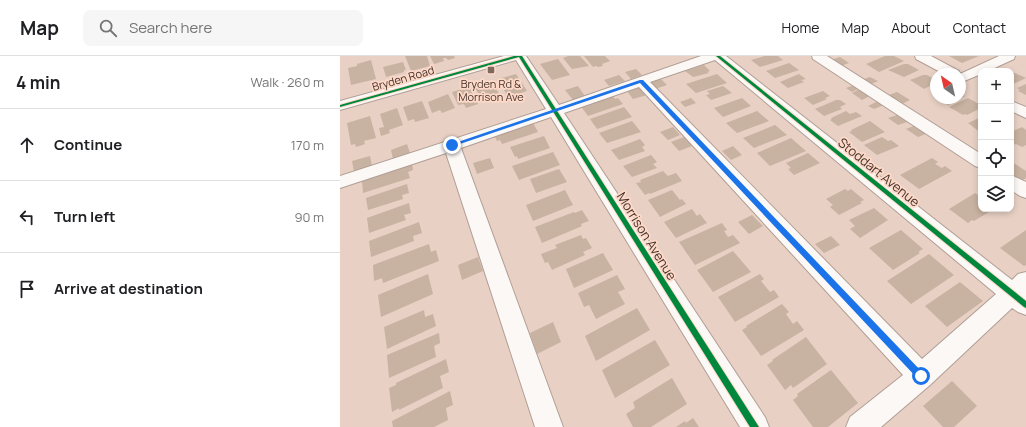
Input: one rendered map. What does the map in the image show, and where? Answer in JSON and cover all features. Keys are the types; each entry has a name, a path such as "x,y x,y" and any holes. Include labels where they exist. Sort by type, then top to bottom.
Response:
{"street":[{"name":"Bryden Road","path":"340,106 519,56"},
{"name":"Morrison Avenue","path":"519,56 755,427"},
{"path":"340,182 555,111 713,56"},
{"name":"Stoddart Avenue","path":"718,56 1021,293"},
{"path":"818,56 978,160"},
{"path":"921,56 944,68"},
{"path":"966,73 1009,56"},
{"path":"966,80 975,85"},
{"path":"641,81 921,376"},
{"path":"1014,107 1026,113"},
{"path":"452,145 549,427"},
{"path":"1014,183 1026,190"},
{"path":"860,427 1021,293"}],"building":[{"path":"405,56 427,56 430,66 411,71"},
{"path":"430,56 454,56 455,58 448,60 443,58 444,61 434,64"},
{"path":"568,56 580,56 589,66 572,69 563,58"},
{"path":"584,56 605,56 610,61 602,64 603,66 593,67"},
{"path":"765,56 778,56 783,60 760,67 751,60"},
{"path":"885,56 894,56 904,61 879,72 866,64"},
{"path":"949,56 979,56 962,63"},
{"path":"840,57 849,63 841,66 831,60"},
{"path":"558,59 570,75 552,80 540,64"},
{"path":"371,60 376,79 351,85 348,68"},
{"path":"403,62 406,70 404,70 404,72 386,77 383,67"},
{"path":"789,63 799,70 775,78 766,71"},
{"path":"908,64 919,70 904,77 888,70"},
{"path":"704,65 710,71 707,72 709,73 693,77 685,71"},
{"path":"636,69 642,75 631,79 625,72"},
{"path":"1014,73 1026,78 1014,84"},
{"path":"516,74 527,91 508,97 498,79"},
{"path":"717,74 727,83 696,93 686,84"},
{"path":"799,74 806,79 801,80 804,82 788,88 780,82"},
{"path":"619,75 625,81 609,86 604,80"},
{"path":"927,75 930,77 930,86 924,89 910,80"},
{"path":"870,77 878,81 869,85 861,80"},
{"path":"661,79 667,85 655,89 648,83"},
{"path":"491,81 500,95 486,100 484,97 481,98 474,86"},
{"path":"1026,84 1026,95 1018,91 1020,90 1017,88"},
{"path":"854,85 860,88 852,92 846,88"},
{"path":"578,86 585,96 573,100 565,90"},
{"path":"723,86 732,93 711,100 706,95 710,94 707,91"},
{"path":"469,87 478,104 466,108 464,104 458,105 452,92"},
{"path":"640,87 647,95 633,99 627,91"},
{"path":"860,89 870,96 862,100 852,93"},
{"path":"823,91 830,96 825,98 827,99 813,105 804,98"},
{"path":"897,92 910,100 900,105 886,96"},
{"path":"448,94 455,108 442,113 440,110 432,113 428,102"},
{"path":"612,95 615,99 618,98 623,104 588,116 580,105"},
{"path":"691,98 696,103 685,107 680,102"},
{"path":"742,98 751,106 723,117 714,108"},
{"path":"968,98 978,103 978,110 967,115 963,115 949,107 955,104 966,104 966,99"},
{"path":"836,100 840,100 846,104 840,107 842,109 824,116 815,109"},
{"path":"422,101 429,118 415,122 414,119 408,121 403,107"},
{"path":"878,101 884,105 874,109 868,106"},
{"path":"624,107 632,117 597,129 590,119"},
{"path":"397,108 403,125 389,130 390,133 381,136 379,128 384,127 380,114"},
{"path":"757,111 769,121 737,133 726,123"},
{"path":"846,111 850,114 856,112 862,116 838,126 830,120 832,119 831,118"},
{"path":"897,115 907,122 898,125 888,118"},
{"path":"370,116 376,138 364,141 365,144 356,147 355,144 351,145 347,123"},
{"path":"978,118 978,131 968,123"},
{"path":"532,121 538,132 502,144 500,140 497,141 494,135"},
{"path":"632,121 641,132 607,143 599,133"},
{"path":"870,121 885,132 862,142 849,132 852,131 851,130"},
{"path":"775,125 787,135 754,148 743,138"},
{"path":"916,125 928,133 918,137 906,129"},
{"path":"673,127 680,135 668,140 660,132"},
{"path":"1022,127 1026,130 1026,145 1022,147 1014,145 1014,131"},
{"path":"544,136 550,148 518,159 517,156 515,157 510,147"},
{"path":"684,137 692,146 679,151 671,142"},
{"path":"882,137 888,141 891,140 899,146 877,155 864,145"},
{"path":"791,138 806,151 770,166 757,153"},
{"path":"640,139 645,145 642,147 645,151 619,160 611,150"},
{"path":"407,144 410,153 393,159 391,150"},
{"path":"733,146 742,155 731,160 722,151"},
{"path":"553,152 560,165 519,180 512,166"},
{"path":"808,153 820,163 794,175 788,169 791,168 786,163"},
{"path":"651,155 657,162 653,164 657,168 632,177 623,166"},
{"path":"370,156 372,166 354,172 352,161"},
{"path":"490,158 494,168 477,174 473,163"},
{"path":"932,158 938,162 935,164 942,168 945,166 952,171 919,189 900,175"},
{"path":"1014,163 1026,171 1026,178 1021,181 1014,176"},
{"path":"412,164 413,170 408,172 410,178 363,193 362,180"},
{"path":"559,169 567,182 536,193 530,179"},
{"path":"663,171 668,176 676,173 682,181 645,195 636,183"},
{"path":"407,184 409,193 402,195 403,199 368,210 366,198"},
{"path":"845,189 848,191 851,189 864,200 860,202 862,203 839,215 830,207 833,205 826,199"},
{"path":"565,190 573,205 533,221 526,205"},
{"path":"672,190 680,200 682,199 686,204 660,217 648,200"},
{"path":"975,193 978,195 978,212 989,212 968,223 949,209"},
{"path":"409,203 411,213 404,215 406,220 369,233 367,218"},
{"path":"874,208 888,220 860,238 850,229 855,226 849,220"},
{"path":"692,209 697,216 700,214 707,223 676,238 664,222"},
{"path":"582,210 589,221 581,224 582,226 542,243 535,227"},
{"path":"752,215 763,226 749,234 738,222"},
{"path":"419,222 422,233 413,236 414,241 371,257 369,241"},
{"path":"722,223 727,230 724,231 728,237 733,235 740,243 695,265 679,242"},
{"path":"901,230 923,249 918,252 920,253 893,270 869,248"},
{"path":"1026,230 1026,265 1024,266 1000,248"},
{"path":"581,235 583,239 586,238 592,248 583,252 585,255 552,270 548,262 545,263 541,254 557,248 555,245"},
{"path":"831,236 840,245 824,253 815,244"},
{"path":"429,244 431,252 436,250 439,261 383,283 382,278 374,281 373,265"},
{"path":"733,251 751,272 713,292 697,270"},
{"path":"603,253 613,270 574,288 566,269"},
{"path":"929,254 954,275 911,304 887,281"},
{"path":"478,257 483,271 462,280 458,265"},
{"path":"428,274 433,294 381,317 378,295"},
{"path":"760,274 764,279 761,281 770,292 774,290 779,297 735,322 718,297"},
{"path":"617,275 625,289 618,292 625,304 596,319 589,305 584,307 578,293"},
{"path":"960,282 983,301 947,327 925,306"},
{"path":"782,304 789,312 786,314 793,324 797,321 804,330 761,356 742,330"},
{"path":"637,308 650,330 596,361 585,336"},
{"path":"424,310 425,317 433,314 436,326 387,349 384,327"},
{"path":"553,322 561,342 537,354 530,333"},
{"path":"439,333 440,343 434,346 436,357 389,378 387,355"},
{"path":"806,337 827,364 793,388 791,385 785,390 767,365"},
{"path":"655,340 670,365 615,398 602,370"},
{"path":"446,359 449,372 440,376 443,388 392,412 389,388 396,385 396,383"},
{"path":"831,370 858,403 828,427 813,427 793,400 798,396 797,394"},
{"path":"672,378 687,404 651,427 633,427 626,414 635,408 633,402"},
{"path":"952,381 977,406 954,427 943,427 923,406"},
{"path":"450,391 453,405 446,408 448,420 434,427 393,427 392,421"},
{"path":"693,418 699,427 676,427 685,421 686,423"}],"cycle path":[{"path":"340,106 518,56"},
{"path":"520,56 755,427"},
{"path":"718,56 1026,305"}],"place":[{"name":"Bryden Rd & Morrison Ave","path":"491,70"}],"route":[{"path":"452,145 641,81 921,376"}]}
